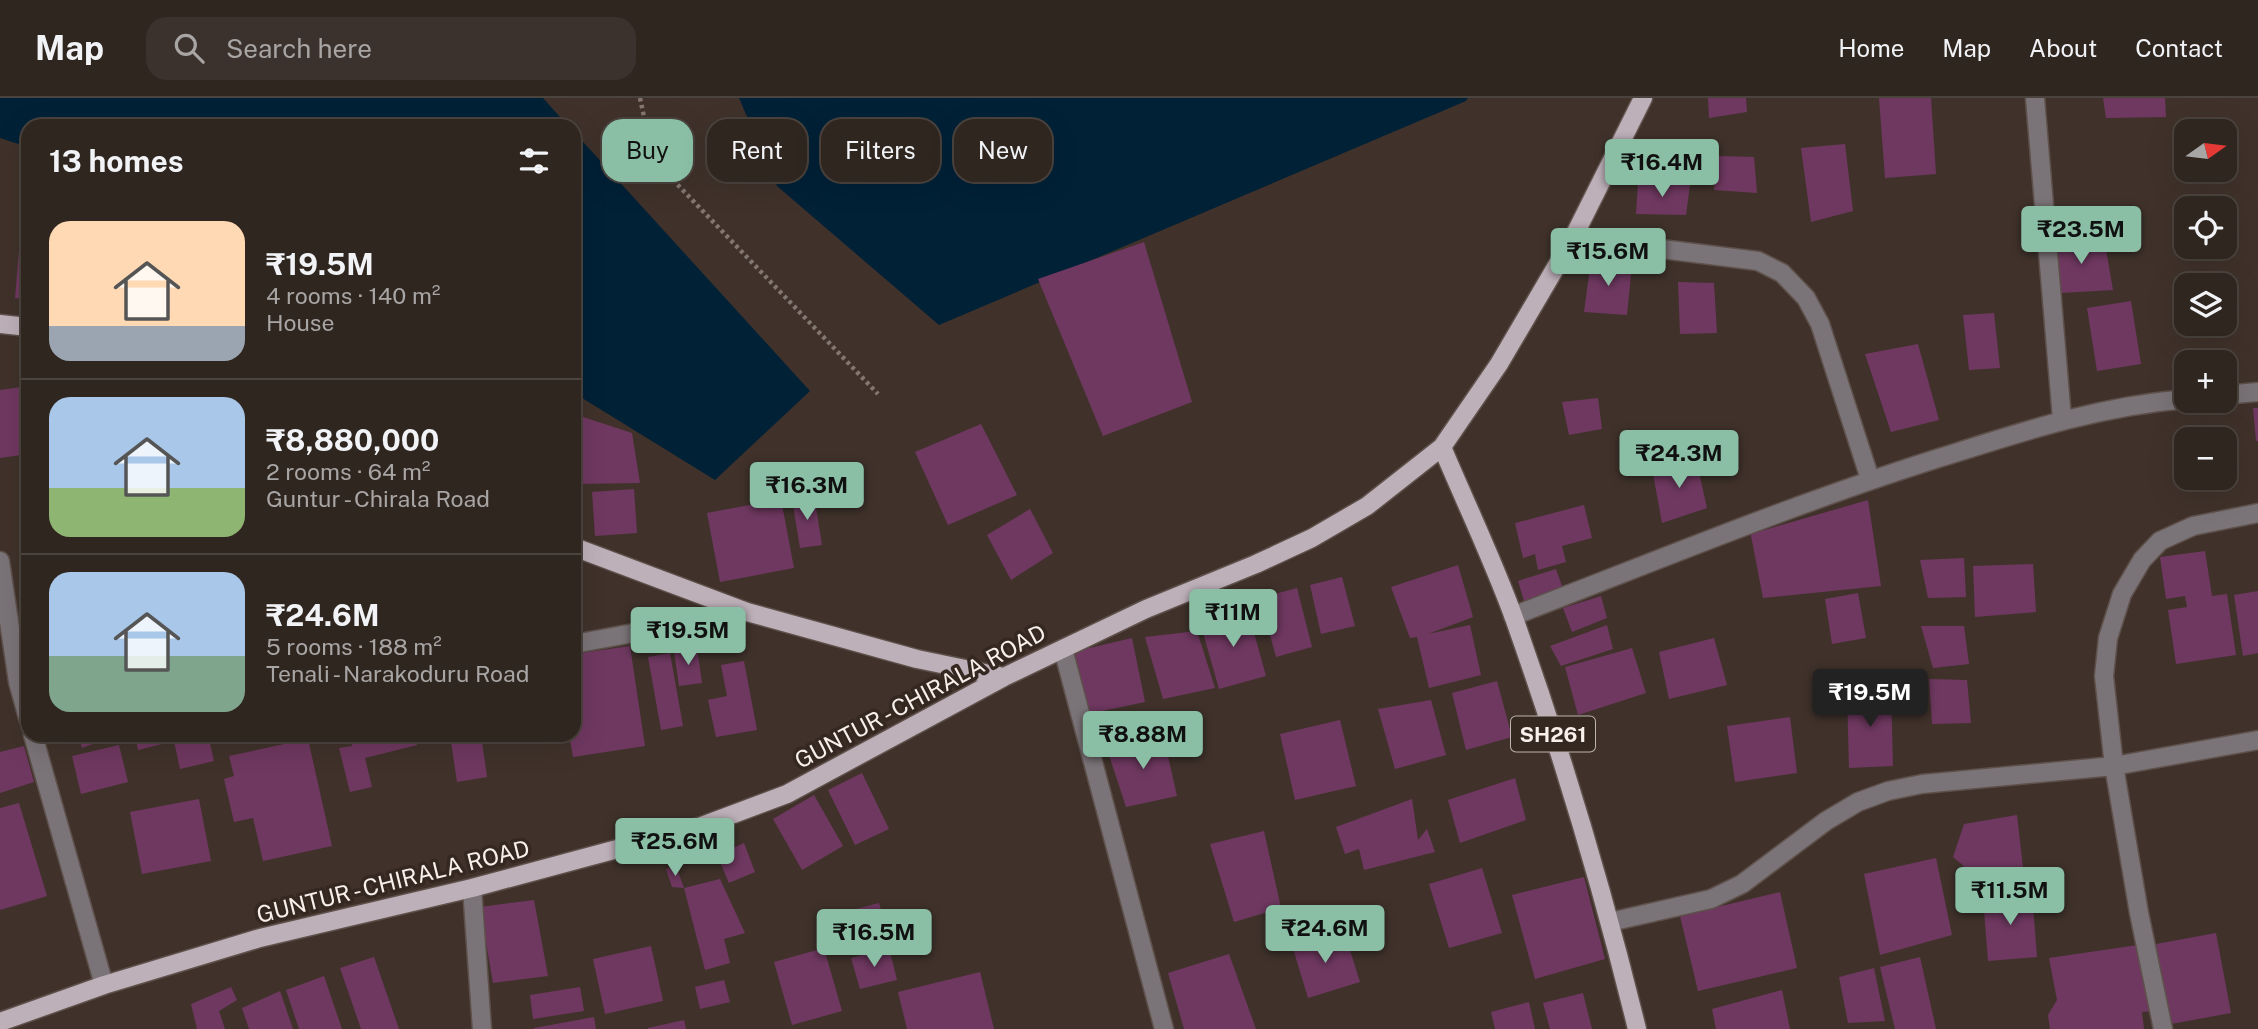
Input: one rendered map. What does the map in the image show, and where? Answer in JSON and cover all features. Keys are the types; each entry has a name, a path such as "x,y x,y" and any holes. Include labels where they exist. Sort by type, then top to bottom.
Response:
{"main road":[{"name":"GUNTUR - CHIRALA ROAD","path":"0,1023 103,985 260,938 472,888 699,827 787,794 1004,677 1146,609 1312,538 1367,506 1442,447 1499,364 1573,238 1643,98"},
{"path":"0,324 21,326"},
{"name":"SH261","path":"1442,447 1513,616 1581,820 1637,1029"},
{"path":"581,550 747,612 917,659 1004,677"}],"street":[{"path":"2035,98 2062,419"},
{"path":"1573,238 1758,261 1782,273 1806,298 1820,324 1870,479"},
{"path":"2237,394 2258,392"},
{"path":"1513,616 1870,479 2062,419 2141,403 2174,400"},
{"path":"2162,1029 2114,765 2104,676 2109,638 2122,594 2142,560 2160,541 2193,526 2258,513"},
{"path":"0,561 21,693"},
{"path":"581,643 747,612"},
{"path":"1063,649 1164,1029"},
{"path":"0,687 18,682"},
{"path":"1610,922 1700,901 1731,889 1769,865 1826,821 1858,802 1888,791 1922,784 2114,765 2258,740"},
{"path":"35,742 103,985"},
{"path":"472,888 482,1029"}],"path":[{"path":"640,98 653,159 878,394"}],"water":[{"path":"0,98 543,98 562,119 21,119 21,145 0,138"},
{"path":"739,98 1468,98 939,325 777,186 775,182 807,182 807,119 748,119"},
{"path":"581,140 602,163 602,182 620,182 810,391 715,480 581,397"}],"building":[{"path":"1708,98 1746,98 1747,112 1709,118"},
{"path":"1879,98 1931,98 1936,174 1885,178"},
{"path":"2103,98 2165,98 2166,117 2106,118"},
{"path":"1845,144 1853,211 1811,222 1801,148"},
{"path":"1717,156 1754,157 1757,193 1714,190"},
{"path":"1638,183 1690,185 1686,215 1636,214"},
{"path":"21,227 21,298 15,298"},
{"path":"2104,238 2113,290 2061,293 2046,244"},
{"path":"1144,242 1192,402 1103,436 1038,279"},
{"path":"1591,260 1632,265 1627,315 1584,312"},
{"path":"1678,282 1714,283 1717,333 1680,334"},
{"path":"2131,301 2141,364 2097,371 2087,308"},
{"path":"1994,313 2000,368 1969,370 1963,315"},
{"path":"1918,344 1939,420 1891,432 1865,354"},
{"path":"21,387 21,455 0,458 0,390"},
{"path":"1598,398 1602,429 1569,435 1562,402"},
{"path":"2253,408 2258,408 2258,441 2256,441"},
{"path":"581,416 632,433 640,483 581,484"},
{"path":"981,424 1017,495 948,525 915,452"},
{"path":"1696,459 1707,508 1662,523 1652,468"},
{"path":"634,489 637,533 595,536 592,492"},
{"path":"814,495 822,545 800,548 792,499"},
{"path":"781,499 794,568 720,582 707,513"},
{"path":"1868,500 1881,586 1763,598 1749,525 1754,533"},
{"path":"1584,505 1592,538 1562,546 1566,562 1538,570 1535,554 1523,558 1515,523"},
{"path":"1030,509 1053,553 1011,580 987,535"},
{"path":"2205,551 2212,596 2227,594 2236,655 2176,664 2168,610 2187,607 2185,596 2166,599 2160,557"},
{"path":"1964,558 1966,597 1928,598 1920,560"},
{"path":"2033,564 2036,612 1975,617 1973,566"},
{"path":"1458,565 1473,617 1428,634 1470,625 1481,675 1429,688 1417,637 1410,638 1391,587"},
{"path":"1556,569 1563,589 1524,601 1518,581"},
{"path":"1342,577 1355,626 1321,634 1310,585"},
{"path":"1297,588 1312,647 1276,657 1260,598"},
{"path":"2258,591 2258,653 2243,656 2234,595"},
{"path":"1858,593 1866,638 1832,644 1825,599"},
{"path":"1601,596 1607,618 1572,632 1563,608"},
{"path":"1248,611 1266,676 1219,689 1200,622"},
{"path":"1607,625 1613,649 1561,666 1550,646"},
{"path":"1921,626 1964,626 1969,664 1933,668"},
{"path":"1197,631 1215,688 1163,699 1145,637"},
{"path":"1132,638 1145,702 1088,714 1073,652"},
{"path":"1714,638 1727,685 1669,699 1659,652"},
{"path":"630,646 645,746 573,757 570,742 581,742 581,653"},
{"path":"697,648 702,683 679,686 674,651"},
{"path":"1632,648 1646,693 1578,715 1565,667"},
{"path":"670,653 683,726 661,730 648,657"},
{"path":"744,661 757,730 716,737 708,700 727,696 721,665"},
{"path":"1929,679 1967,680 1971,723 1932,724"},
{"path":"1497,681 1512,737 1466,750 1452,693"},
{"path":"1891,690 1893,766 1849,768 1847,691"},
{"path":"1431,700 1446,755 1395,769 1378,709"},
{"path":"1790,717 1797,773 1735,782 1727,726"},
{"path":"1340,720 1356,786 1295,800 1280,734"},
{"path":"1163,734 1177,796 1126,807 1107,749"},
{"path":"80,742 99,742 82,748"},
{"path":"136,742 170,742 138,750"},
{"path":"174,742 210,742 214,761 180,769"},
{"path":"294,742 309,742 332,846 263,861 253,818 234,822 224,779 234,776 229,756"},
{"path":"351,742 416,742 417,745 365,758 372,787 350,792 339,748 352,746"},
{"path":"451,742 482,742 487,777 457,782"},
{"path":"119,745 128,782 81,794 72,756"},
{"path":"24,746 34,782 0,793 0,752"},
{"path":"862,773 889,829 855,845 828,790"},
{"path":"1515,778 1526,820 1460,843 1448,800"},
{"path":"814,795 843,846 802,870 773,819"},
{"path":"199,799 211,861 142,874 130,812"},
{"path":"1412,799 1418,840 1427,829 1435,852 1364,870 1359,849 1345,854 1336,827"},
{"path":"19,803 47,896 0,910 0,808"},
{"path":"2017,815 2023,868 1978,878 1953,857 1964,824"},
{"path":"1264,831 1281,908 1234,922 1210,844"},
{"path":"744,843 755,872 729,883 717,855"},
{"path":"1936,858 1952,935 1880,955 1864,874"},
{"path":"676,866 684,888 672,887 666,869"},
{"path":"1482,868 1502,933 1449,948 1429,884"},
{"path":"1584,877 1605,959 1535,979 1512,895"},
{"path":"720,879 745,933 724,939 730,963 705,970 684,888"},
{"path":"1780,892 1797,968 1698,991 1680,916"},
{"path":"2032,893 2037,957 1988,961 1983,897"},
{"path":"534,900 548,976 493,983 480,907"},
{"path":"879,903 889,939 847,950 837,914"},
{"path":"1334,932 1340,951 1349,947 1360,982 1308,998 1292,945"},
{"path":"2216,933 2231,1013 2171,1024 2156,944"},
{"path":"2138,945 2151,1011 2142,1012 2144,1029 2050,1029 2048,1015 2057,1000 2049,958"},
{"path":"651,946 663,1001 605,1014 593,959"},
{"path":"824,948 842,1011 792,1025 774,962"},
{"path":"889,948 897,980 860,989 851,958"},
{"path":"1229,954 1256,1029 1184,1029 1168,973"},
{"path":"374,957 399,1029 361,1029 340,968"},
{"path":"1920,957 1936,1029 1895,1029 1880,967"},
{"path":"1874,968 1885,1021 1848,1023 1839,977"},
{"path":"980,972 994,1029 907,1029 898,992"},
{"path":"324,976 342,1029 299,1029 286,990"},
{"path":"724,980 730,1002 700,1009 695,987"},
{"path":"231,987 237,1000 219,1011 225,1029 197,1029 191,1004"},
{"path":"580,987 584,1011 533,1019 530,995"},
{"path":"1782,990 1790,1029 1716,1029 1712,1009"},
{"path":"280,991 293,1029 249,1029 242,1008"},
{"path":"1583,993 1592,1029 1550,1029 1543,1003"},
{"path":"1529,1002 1535,1029 1495,1029 1491,1012"},
{"path":"594,1017 596,1029 534,1029 534,1028"},
{"path":"684,1020 686,1029 648,1029 648,1028"}]}
